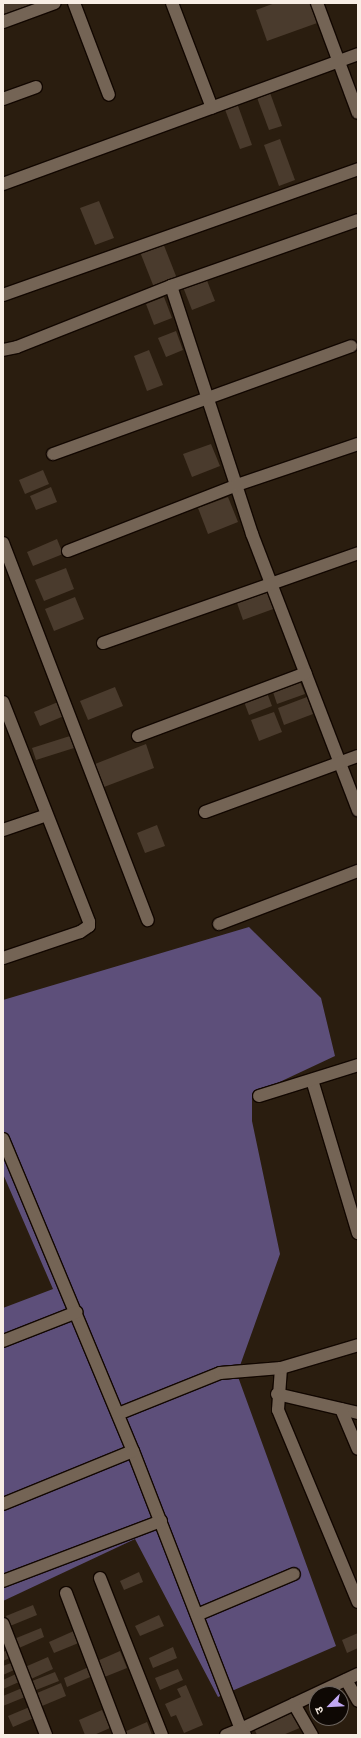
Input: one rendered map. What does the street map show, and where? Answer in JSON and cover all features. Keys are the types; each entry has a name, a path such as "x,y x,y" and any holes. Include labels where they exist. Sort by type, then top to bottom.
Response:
{"street":[{"path":"3,22 55,3"},
{"path":"74,3 109,95"},
{"path":"172,3 212,108"},
{"path":"317,3 358,113"},
{"path":"3,184 358,54"},
{"path":"3,99 36,87"},
{"path":"3,295 358,169"},
{"path":"3,350 17,347 171,286 358,220"},
{"path":"171,286 271,583 358,810"},
{"path":"53,454 351,346"},
{"path":"68,551 237,485 358,444"},
{"path":"3,543 148,920"},
{"path":"103,643 358,553"},
{"path":"138,736 306,673"},
{"path":"3,702 88,926 80,932 3,958"},
{"path":"205,812 358,756"},
{"path":"3,830 47,815"},
{"path":"219,924 358,872"},
{"path":"259,1096 358,1065"},
{"path":"312,1080 358,1233"},
{"path":"3,1139 77,1312 161,1521 243,1732"},
{"path":"3,1341 77,1312"},
{"path":"118,1414 220,1373 281,1368 358,1345"},
{"path":"281,1368 278,1410 358,1602"},
{"path":"278,1394 358,1413"},
{"path":"341,1409 358,1449"},
{"path":"3,1504 133,1451"},
{"path":"3,1581 161,1521"},
{"path":"197,1615 294,1574"},
{"path":"100,1578 162,1735"},
{"path":"66,1593 120,1735"},
{"path":"3,1624 46,1735"},
{"path":"226,1735 243,1732 294,1704 358,1674"},
{"path":"346,1680 358,1701"},
{"path":"294,1704 312,1735"}],"shaded area":[{"path":"249,927 321,998 335,1056 252,1095 252,1121 280,1254 237,1374 336,1646 218,1697 135,1539 3,1601 3,1308 53,1289 3,1174 3,1000"}],"building":[{"path":"3,3 31,3 32,7 3,18"},
{"path":"275,3 313,3 320,22 267,41 256,10"},
{"path":"269,90 282,126 269,130 256,95"},
{"path":"237,103 252,145 240,149 224,107"},
{"path":"280,139 295,180 279,186 264,145"},
{"path":"99,201 114,238 95,245 80,208"},
{"path":"163,243 178,281 155,290 140,252"},
{"path":"206,278 215,301 192,310 183,287"},
{"path":"164,297 172,318 154,325 146,304"},
{"path":"176,331 183,350 166,357 158,338"},
{"path":"149,350 163,385 147,391 134,356"},
{"path":"211,444 220,466 192,477 183,454"},
{"path":"43,470 49,484 25,494 19,480"},
{"path":"51,487 57,502 36,510 30,496"},
{"path":"228,497 238,522 208,534 198,508"},
{"path":"57,539 63,554 33,566 27,552"},
{"path":"66,568 74,589 44,601 35,580"},
{"path":"269,591 276,608 243,620 237,603"},
{"path":"75,597 84,619 54,631 45,609"},
{"path":"299,679 305,694 277,704 272,689"},
{"path":"115,687 123,706 88,720 80,701"},
{"path":"266,690 272,706 249,715 243,699"},
{"path":"307,697 313,714 284,725 278,708"},
{"path":"58,702 64,716 40,726 34,712"},
{"path":"274,712 282,732 259,741 251,720"},
{"path":"70,736 74,748 36,760 32,748"},
{"path":"146,744 154,768 104,787 95,764"},
{"path":"157,825 165,846 145,853 137,833"},
{"path":"139,1572 143,1582 124,1590 120,1581"},
{"path":"33,1605 37,1615 10,1626 6,1616"},
{"path":"159,1615 164,1626 140,1636 135,1626"},
{"path":"41,1628 44,1637 19,1648 14,1639"},
{"path":"76,1630 81,1642 54,1653 49,1642"},
{"path":"358,1633 358,1648 347,1653 342,1640"},
{"path":"173,1647 177,1658 153,1668 149,1658"},
{"path":"8,1650 12,1657 3,1661 3,1652"},
{"path":"120,1651 127,1668 102,1678 95,1662"},
{"path":"48,1657 53,1669 31,1679 25,1667"},
{"path":"11,1663 14,1670 3,1675 3,1666"},
{"path":"91,1666 95,1675 67,1687 64,1678"},
{"path":"178,1669 183,1680 160,1690 155,1678"},
{"path":"55,1672 59,1681 36,1690 32,1681"},
{"path":"16,1674 19,1682 3,1689 3,1680"},
{"path":"61,1683 66,1696 42,1706 37,1693"},
{"path":"186,1685 203,1725 184,1733 176,1715 171,1717 165,1704 181,1697 177,1689"},
{"path":"22,1688 25,1697 3,1706 3,1696"},
{"path":"32,1706 36,1717 13,1727 8,1716"},
{"path":"102,1710 110,1728 94,1735 85,1735 79,1720"},
{"path":"295,1711 302,1727 283,1735 257,1735 254,1728"},
{"path":"147,1722 152,1735 123,1735 122,1733"}]}
